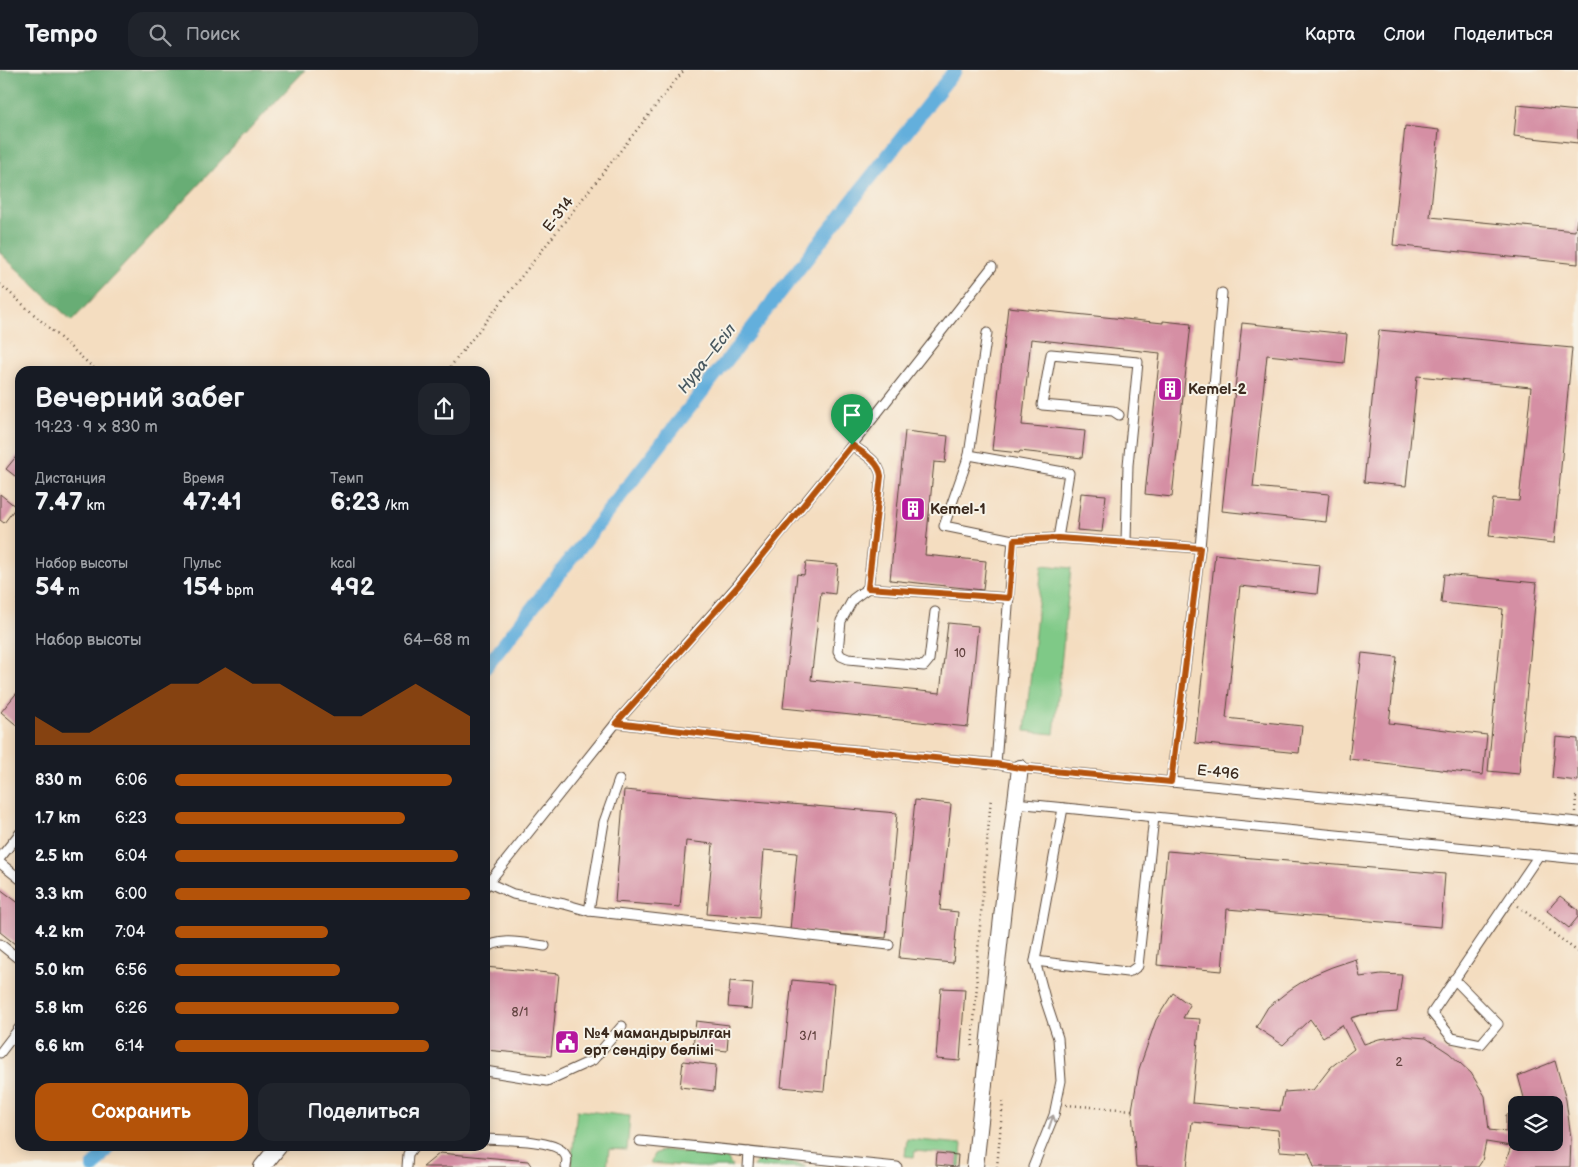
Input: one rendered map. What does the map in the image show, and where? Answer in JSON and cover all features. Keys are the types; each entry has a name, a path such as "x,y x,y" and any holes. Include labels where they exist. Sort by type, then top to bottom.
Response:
{"street":[{"path":"975,1167 1020,768"},
{"path":"262,1167 275,1151"}],"lane":[{"path":"490,881 616,723 738,586 992,268"},
{"path":"1171,782 1200,548 1222,293"},
{"path":"987,333 969,455 944,526 1014,540 1058,538 1200,548"},
{"path":"1119,415 1113,411 1042,405 1050,354 1138,362 1128,465 1126,542"},
{"path":"852,445 876,464 881,476 868,588"},
{"path":"969,455 1068,473 1058,538"},
{"path":"996,764 1014,540"},
{"path":"935,612 929,660 924,666 848,659 841,656 838,650 841,621 853,599 868,588 1009,598"},
{"name":"E-496","path":"616,723 771,742 1020,768 1576,822"},
{"path":"589,911 604,822 619,780"},
{"path":"1015,803 1578,859"},
{"path":"1033,1167 1054,1115 1061,1081 1058,1038 1035,961 1063,808"},
{"path":"1035,961 1127,972 1132,971 1138,966 1154,817"},
{"path":"0,858 15,839"},
{"path":"1454,979 1498,1024 1481,1044 1452,1038 1432,1012 1454,979 1539,854"},
{"path":"0,863 15,875"},
{"path":"490,886 514,894 589,911 889,945"},
{"path":"490,945 502,942 546,946"},
{"path":"0,944 15,956"},
{"path":"490,1073 547,1081 593,1060 622,1026"},
{"path":"0,1052 15,1033"},
{"path":"490,1139 552,1145 564,1153 567,1159 566,1167"},
{"path":"640,1141 749,1152 814,1163 897,1167"},
{"path":"407,1167 408,1154 410,1151"},
{"path":"748,1167 749,1152"}],"path":[{"name":"E-314","path":"451,366 684,70"},
{"path":"0,284 91,366"},
{"path":"971,1053 991,798"},
{"path":"1576,822 1576,798 1578,798"},
{"path":"1508,900 1516,904 1578,952"},
{"path":"996,1167 1003,1101"},
{"path":"1056,1104 1132,1110"}],"green space":[{"path":"0,70 305,70 72,321 0,253"},
{"path":"1042,565 1071,568 1054,734 1025,731"},
{"path":"577,1110 630,1116 627,1150 609,1149 607,1167 571,1167"},
{"path":"907,1139 962,1144 960,1167 957,1167 958,1155 915,1151 914,1157 905,1156"},
{"path":"663,1150 723,1156 727,1158 732,1167 697,1167 650,1163 654,1154"},
{"path":"760,1160 800,1164 806,1167 753,1167"}],"building":[{"path":"1517,105 1578,111 1578,143 1514,136"},
{"path":"1405,126 1439,130 1430,217 1575,231 1578,219 1578,264 1393,245"},
{"name":"Kemel-2","path":"1008,307 1163,323 1163,321 1191,324 1172,497 1145,494 1160,353 1031,339 1022,425 1085,431 1082,458 992,450"},
{"path":"1242,323 1347,334 1344,363 1267,355 1253,487 1329,494 1326,522 1222,511"},
{"path":"1379,330 1572,348 1554,543 1489,536 1493,499 1519,501 1531,387 1417,376 1406,486 1364,482"},
{"name":"Kemel-1","path":"905,431 948,436 945,463 934,462 925,555 986,561 983,590 890,580"},
{"path":"15,458 15,476 6,469"},
{"path":"1081,493 1106,495 1102,532 1077,530"},
{"path":"0,494 15,506 15,508 4,523 0,520"},
{"path":"1215,554 1320,565 1317,594 1240,586 1226,718 1302,726 1299,753 1195,743"},
{"path":"806,562 838,565 835,594 821,592 811,680 940,693 948,623 978,626 968,727 783,708 797,574 804,575"},
{"path":"1444,574 1537,583 1519,774 1488,771 1503,609 1441,603"},
{"path":"1362,653 1397,657 1389,723 1487,735 1483,775 1349,759"},
{"path":"15,695 15,724 1,712"},
{"path":"1556,737 1578,739 1578,781 1552,778"},
{"path":"624,790 897,813 886,938 790,930 797,853 764,850 759,918 707,914 713,844 686,841 680,907 615,902"},
{"path":"915,800 951,804 940,910 958,912 953,963 899,958"},
{"path":"1167,851 1445,874 1441,927 1227,909 1222,971 1157,965"},
{"path":"0,889 15,900 15,944 0,932"},
{"path":"1560,896 1578,910 1578,917 1569,928 1547,911"},
{"path":"1356,959 1360,977 1381,974 1402,975 1397,1012 1361,1015 1351,1018 1364,1044 1379,1039 1403,1036 1426,1038 1449,1053 1471,1073 1485,1096 1489,1130 1506,1132 1506,1115 1508,1115 1508,1146 1486,1142 1482,1161 1478,1167 1314,1167 1309,1153 1280,1151 1278,1130 1192,1122 1187,1167 1136,1167 1132,1110 1139,1069 1156,1020 1173,993 1190,1005 1183,1018 1200,1019 1192,1103 1280,1111 1284,1092 1313,1090 1331,1067 1354,1049 1342,1025 1323,1037 1310,1019 1283,1045 1256,1027 1268,1007 1313,975"},
{"path":"490,967 559,974 551,1056 490,1050"},
{"path":"792,980 834,984 824,1091 781,1087"},
{"path":"730,981 753,983 751,1009 728,1007"},
{"path":"941,988 965,989 960,1061 936,1059"},
{"path":"696,1021 729,1025 727,1051 693,1047"},
{"path":"683,1061 716,1065 714,1091 680,1087"},
{"path":"1555,1061 1566,1100 1571,1138 1570,1167 1504,1167 1509,1151 1563,1151 1563,1096 1524,1096 1518,1076"},
{"path":"440,1153 528,1161 532,1167 423,1167"},
{"path":"937,1153 958,1155 957,1167 936,1165"}],"waterway":[{"name":"Нура—Есіл","path":"490,662 955,70"},
{"name":"Нура—Есіл","path":"93,1167 105,1151"}],"place":[{"name":"Kemel-2","path":"1170,389"},
{"name":"Kemel-1","path":"913,509"},
{"name":"№4 мамандырылған өрт сөндіру бөлімі","path":"567,1042"}],"route":[{"path":"852,445 876,464 881,476 868,588 1009,598 1014,540 1058,538 1200,548 1171,782 771,742 616,723 738,586 852,445"}]}
